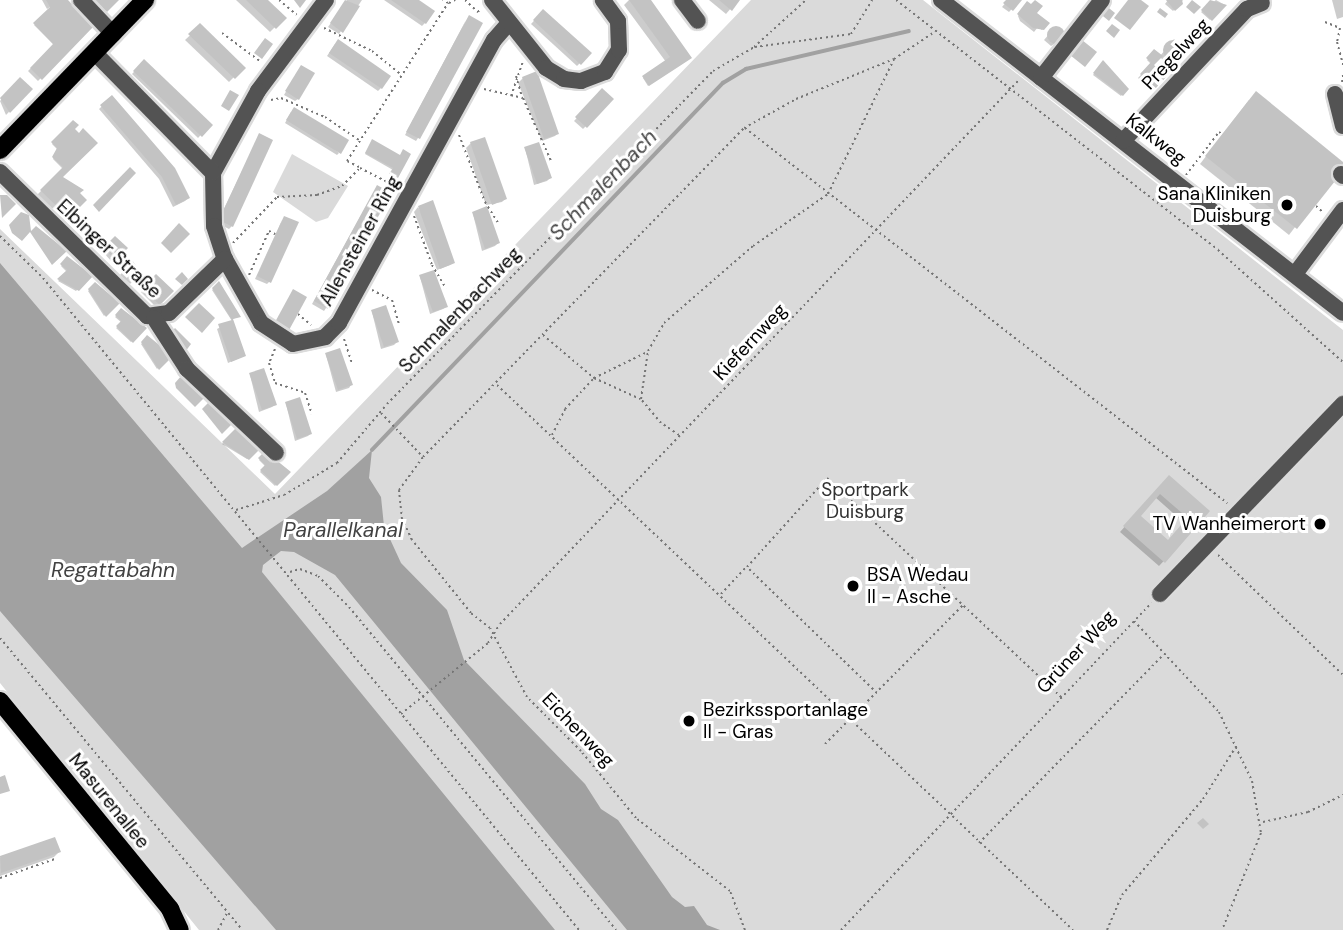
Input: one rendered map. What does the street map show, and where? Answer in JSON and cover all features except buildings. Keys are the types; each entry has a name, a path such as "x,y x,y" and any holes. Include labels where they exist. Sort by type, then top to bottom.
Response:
{"main road":[{"path":"0,150 145,0"},
{"name":"Masurenallee","path":"0,701 170,909 180,930"}],"street":[{"path":"81,0 113,34"},
{"path":"280,339 261,323 225,259 214,226 213,173 258,91 326,0"},
{"path":"492,0 546,68 564,79 581,81 605,72 616,58 621,39 618,21 603,0"},
{"path":"682,0 698,21"},
{"name":"Kalkweg","path":"941,0 1343,313"},
{"path":"1034,73 1102,0"},
{"name":"Pregelweg","path":"1123,141 1247,9 1262,2"},
{"name":"Allensteiner Ring","path":"280,339 293,344 312,342 326,337 339,323 494,40 509,23"},
{"path":"95,53 213,173"},
{"path":"1335,94 1343,126"},
{"name":"Elbinger Straße","path":"0,172 147,316 155,318 169,313 225,259"},
{"path":"1295,274 1343,210"},
{"path":"155,318 187,369 276,453"},
{"path":"1160,594 1343,404"}],"path":[{"path":"279,0 310,22 372,51 402,75"},
{"path":"443,0 448,4"},
{"path":"446,288 407,198 347,161 448,4 455,0"},
{"path":"466,0 478,12 487,0"},
{"name":"Schmalenbachweg","path":"235,510 284,495 320,475 713,71 754,47 806,0"},
{"path":"754,47 851,34 872,0"},
{"path":"896,0 1217,250 1343,362"},
{"path":"1325,22 1340,28 1337,42 1343,65"},
{"name":"Eichenweg","path":"745,930 730,891 636,818 581,751 527,697 487,623 471,613 419,550 404,526 400,490 424,457 744,128 796,99 894,59 934,32"},
{"path":"222,33 273,71"},
{"path":"511,96 516,74 531,49"},
{"path":"640,399 648,351 664,323 753,246 828,194 894,59"},
{"name":"Kiefernweg","path":"401,714 471,657 492,636 1010,90 1034,73"},
{"path":"516,74 523,99 552,163"},
{"path":"470,85 523,99"},
{"path":"258,91 274,102 281,98 325,117 360,140"},
{"path":"446,127 462,137 485,202 499,224"},
{"path":"744,128 1239,512"},
{"path":"1179,184 1219,132 1222,134"},
{"path":"225,259 230,246 270,202 317,195 342,186 360,168"},
{"path":"242,291 269,232 275,234"},
{"path":"0,236 43,278 579,930"},
{"path":"360,284 392,300 399,324"},
{"path":"339,323 352,364"},
{"path":"543,335 594,378 640,399 661,423 680,436"},
{"path":"280,339 269,363 275,383 304,393 312,414"},
{"path":"552,435 565,409 594,378 648,351"},
{"path":"496,385 620,499 850,721 1073,930"},
{"path":"382,414 424,457"},
{"path":"719,595 827,478 1062,698"},
{"path":"1207,545 1343,675"},
{"path":"747,567 877,693"},
{"path":"288,573 300,569 318,576 616,930"},
{"name":"Grüner Weg","path":"841,930 1160,594"},
{"path":"825,744 964,604"},
{"path":"1133,620 1206,695 1238,744 1262,822 1250,864 1222,930"},
{"path":"0,638 242,930"},
{"path":"979,843 1164,654"},
{"path":"1107,930 1122,895 1203,799 1238,744"},
{"path":"1262,822 1308,812 1343,795"},
{"path":"0,878 55,859"},
{"path":"218,930 227,912"}],"green space":[{"name":"Sportpark Duisburg","path":"751,0 923,0 1343,330 1343,930 199,930 0,683 0,229 275,494"},
{"path":"292,154 348,186 328,218 316,222 273,192"}],"water":[{"name":"Regattabahn","path":"0,263 242,548 327,491 372,450 369,478 381,497 384,526 401,563 447,610 464,660 585,784 601,809 618,820 672,897 685,907 694,906 707,925 720,930 627,930 335,575 294,552 281,551 263,565 262,572 555,930 276,930 0,611"}],"waterway":[{"name":"Schmalenbach","path":"372,450 723,83 746,69 909,31"}],"place":[{"name":"Sana Kliniken Duisburg","path":"1287,205"},
{"name":"TV Wanheimerort","path":"1320,524"},
{"name":"BSA Wedau II - Asche","path":"853,586"},
{"name":"Bezirkssportanlage II - Gras","path":"689,721"}],"water label":[{"name":"Parallelkanal","path":"343,530"}]}
